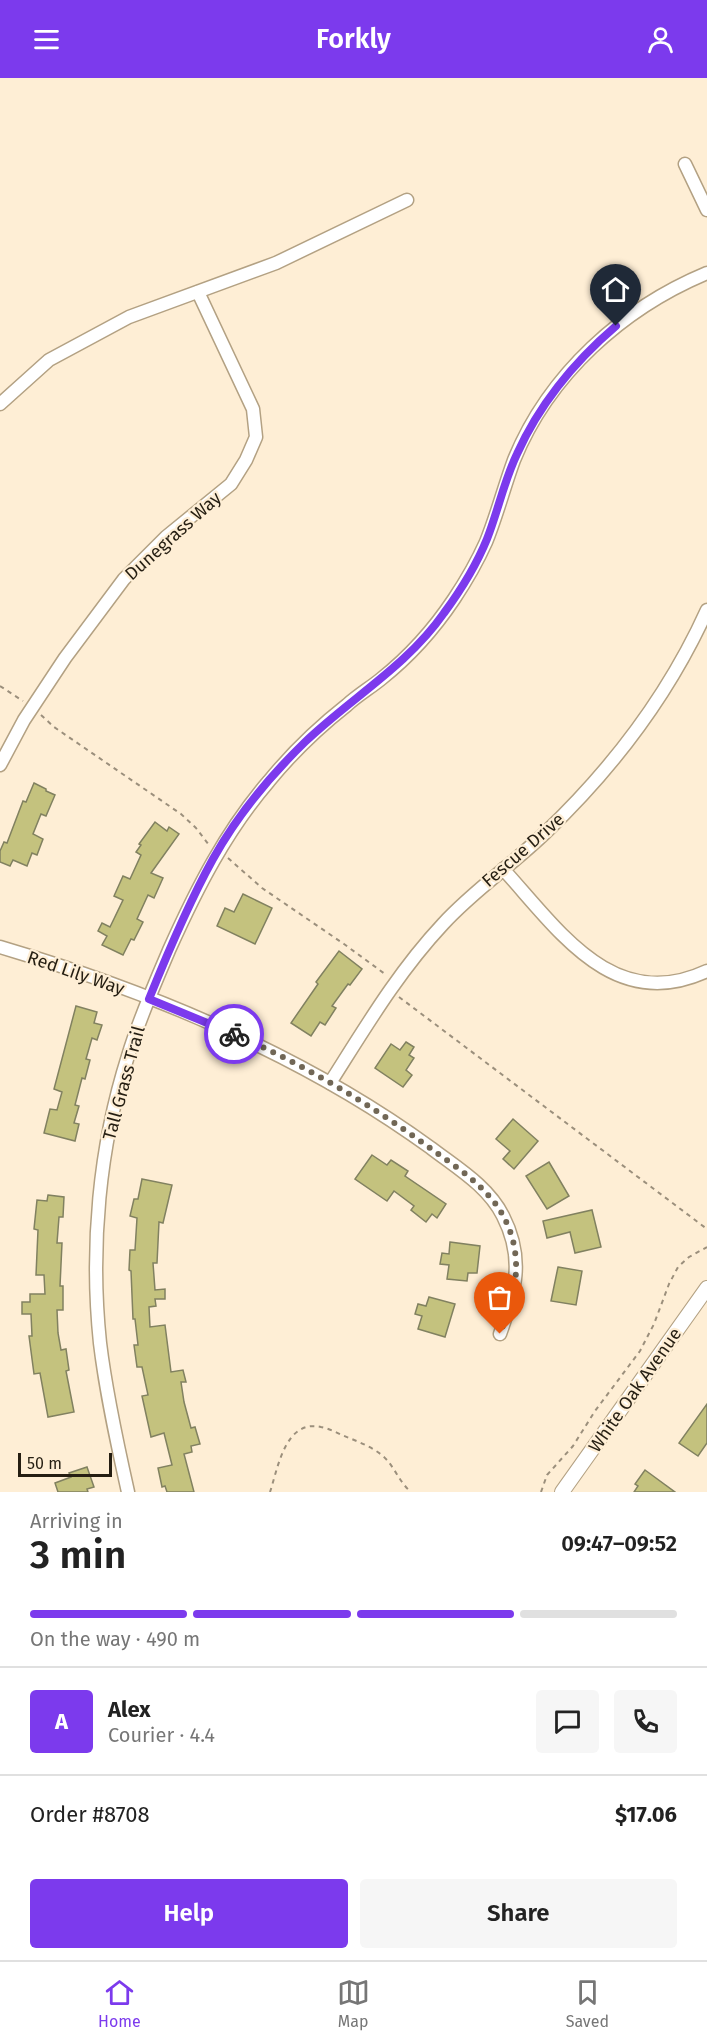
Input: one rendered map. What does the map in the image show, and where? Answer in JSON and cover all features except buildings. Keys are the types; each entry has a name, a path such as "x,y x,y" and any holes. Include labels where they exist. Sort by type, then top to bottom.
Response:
{"street":[{"path":"685,164 707,210"},
{"path":"0,404 49,360 129,317 276,263 407,200"},
{"name":"Tall Grass Trail","path":"128,1492 100,1344 97,1239 103,1172 113,1114 128,1056 183,919 218,851 250,805 287,760 330,719 397,665 442,616 469,576 487,540 508,477 527,434 549,397 567,374 603,337 632,315 671,290 707,273"},
{"name":"Dunegrass Way","path":"0,765 24,720 65,658 124,579 166,537 231,484 246,460 256,437 253,409 198,292"},
{"name":"Fescue Drive","path":"330,1083 392,986 416,954 481,887 557,822 614,759 660,695 707,610"},
{"path":"503,869 575,948 605,969 623,977 653,983 684,980 707,971"},
{"name":"Red Lily Way","path":"0,947 80,973 237,1035 330,1083 396,1124 454,1165 481,1187 498,1208 512,1236 517,1270 514,1294 500,1334"},
{"name":"White Oak Avenue","path":"562,1492 707,1288"}],"path":[{"path":"0,686 33,707 54,727 181,814 196,828 205,843 262,888 344,944 392,986 707,1229"},
{"path":"541,1492 547,1475 573,1446 595,1411 640,1351 678,1267 689,1257 707,1247"},
{"path":"270,1492 286,1446 293,1434 305,1427 319,1426 365,1444 383,1456 400,1481 411,1492"}],"way so far":[{"path":"234,1034 300,1066 365,1104 421,1141 487,1193 504,1217 512,1236 517,1270 514,1294 500,1334"}],"route":[{"path":"234,1034 149,999 183,919 213,859 232,829 287,760 349,702 397,665 442,616 469,576 487,540 516,456 537,414 573,367 616,326"}]}
